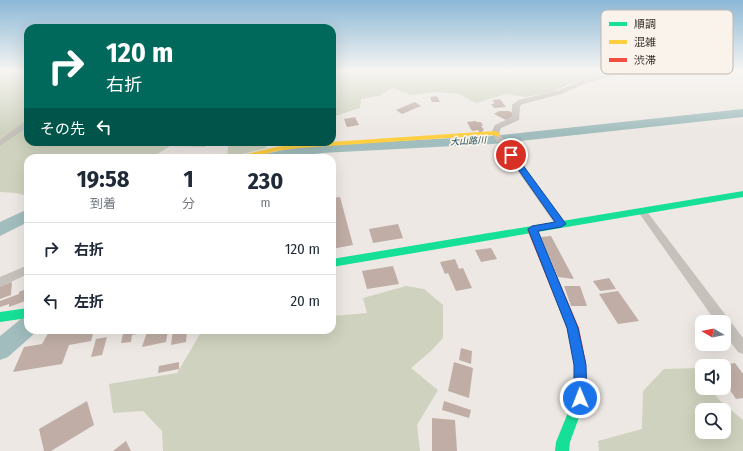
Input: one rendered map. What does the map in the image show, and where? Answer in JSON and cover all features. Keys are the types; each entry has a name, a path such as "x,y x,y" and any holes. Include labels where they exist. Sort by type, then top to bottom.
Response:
{"street":[{"path":"496,134 498,127 516,118 516,105 521,102 564,91"},
{"path":"0,144 24,126"},
{"path":"496,134 561,224"},
{"path":"336,144 496,134"},
{"path":"257,154 276,149 299,146"},
{"path":"336,262 743,194"},
{"path":"642,211 719,315"},
{"path":"532,229 573,328 580,365 580,398 563,442 562,451"},
{"path":"0,282 24,271"},
{"path":"0,317 24,314"},
{"path":"731,332 743,348"}],"green space":[{"path":"0,91 24,91 24,146 170,146 157,154 24,154 24,195 0,192"},
{"path":"336,91 387,91 379,96 361,99 360,108 336,116"},
{"path":"400,91 555,91 526,97 506,94 476,103 459,94 437,92 411,95"},
{"path":"170,146 205,146 205,147"},
{"path":"267,146 266,148 243,154 227,154 228,147"},
{"path":"406,286 424,289 443,305 443,338 431,351 411,368 438,390 417,425 420,451 163,451 162,431 143,411 113,413 109,384 177,373 200,334 336,334 336,316 367,313 363,298"},
{"path":"695,368 695,395 715,395 723,403 695,403 695,439 731,439 731,410 743,420 743,451 599,451 598,441 642,429 643,391 664,369"}],"building":[{"path":"437,96 440,102 432,102 430,97"},
{"path":"500,99 506,107 494,108 491,104 494,104 493,100"},
{"path":"415,102 421,106 402,114 396,110"},
{"path":"499,111 509,111 513,113 514,116 506,120 494,114"},
{"path":"355,117 359,125 347,127 344,119"},
{"path":"467,122 481,122 483,126 481,126 484,130 480,133 478,130 472,131"},
{"path":"340,197 353,245 336,248 336,198"},
{"path":"398,224 403,238 373,243 369,229"},
{"path":"551,236 574,279 558,277 541,237"},
{"path":"491,248 497,259 481,262 475,250"},
{"path":"455,259 459,269 463,268 472,288 456,291 448,273 445,274 440,262"},
{"path":"393,266 399,284 367,289 362,271"},
{"path":"609,278 616,289 600,291 593,281"},
{"path":"12,282 11,295 0,299 0,286"},
{"path":"564,286 580,286 587,306 571,306"},
{"path":"24,290 24,301 9,307 9,304 0,307 0,301 19,294 19,292"},
{"path":"618,291 639,321 618,324 599,294"},
{"path":"48,334 93,334 91,341 69,345 62,364 13,372 24,347 42,344"},
{"path":"123,334 137,334 132,335 131,342 121,343"},
{"path":"146,334 167,334 166,342 142,347"},
{"path":"172,334 187,334 186,342 171,345"},
{"path":"107,337 102,355 91,357 96,339"},
{"path":"461,348 472,351 471,364 459,360"},
{"path":"179,362 179,369 158,373 159,366"},
{"path":"454,362 473,368 469,398 448,391"},
{"path":"735,363 743,374 743,398 736,399 731,392 731,364"},
{"path":"87,401 94,425 51,451 44,451 39,429"},
{"path":"444,401 471,410 469,418 442,410"},
{"path":"432,418 455,420 457,451 432,451"},
{"path":"126,441 131,451 113,451"}],"waterway":[{"name":"大山路川","path":"284,154 322,149 492,140 743,113"},
{"path":"0,230 24,217"},
{"name":"大山路川","path":"0,350 24,329"}],"traffic: fast":[{"path":"336,262 743,194"},
{"path":"0,317 24,314"},
{"path":"562,451 563,442 580,398 580,363"}],"traffic: slow":[{"path":"336,144 495,133 497,135"},
{"path":"257,154 276,149 299,146"}],"traffic: jam":[{"path":"532,229 573,328 580,363"}],"route":[{"path":"511,155 561,224 532,229 573,328 580,365 580,398"}]}
